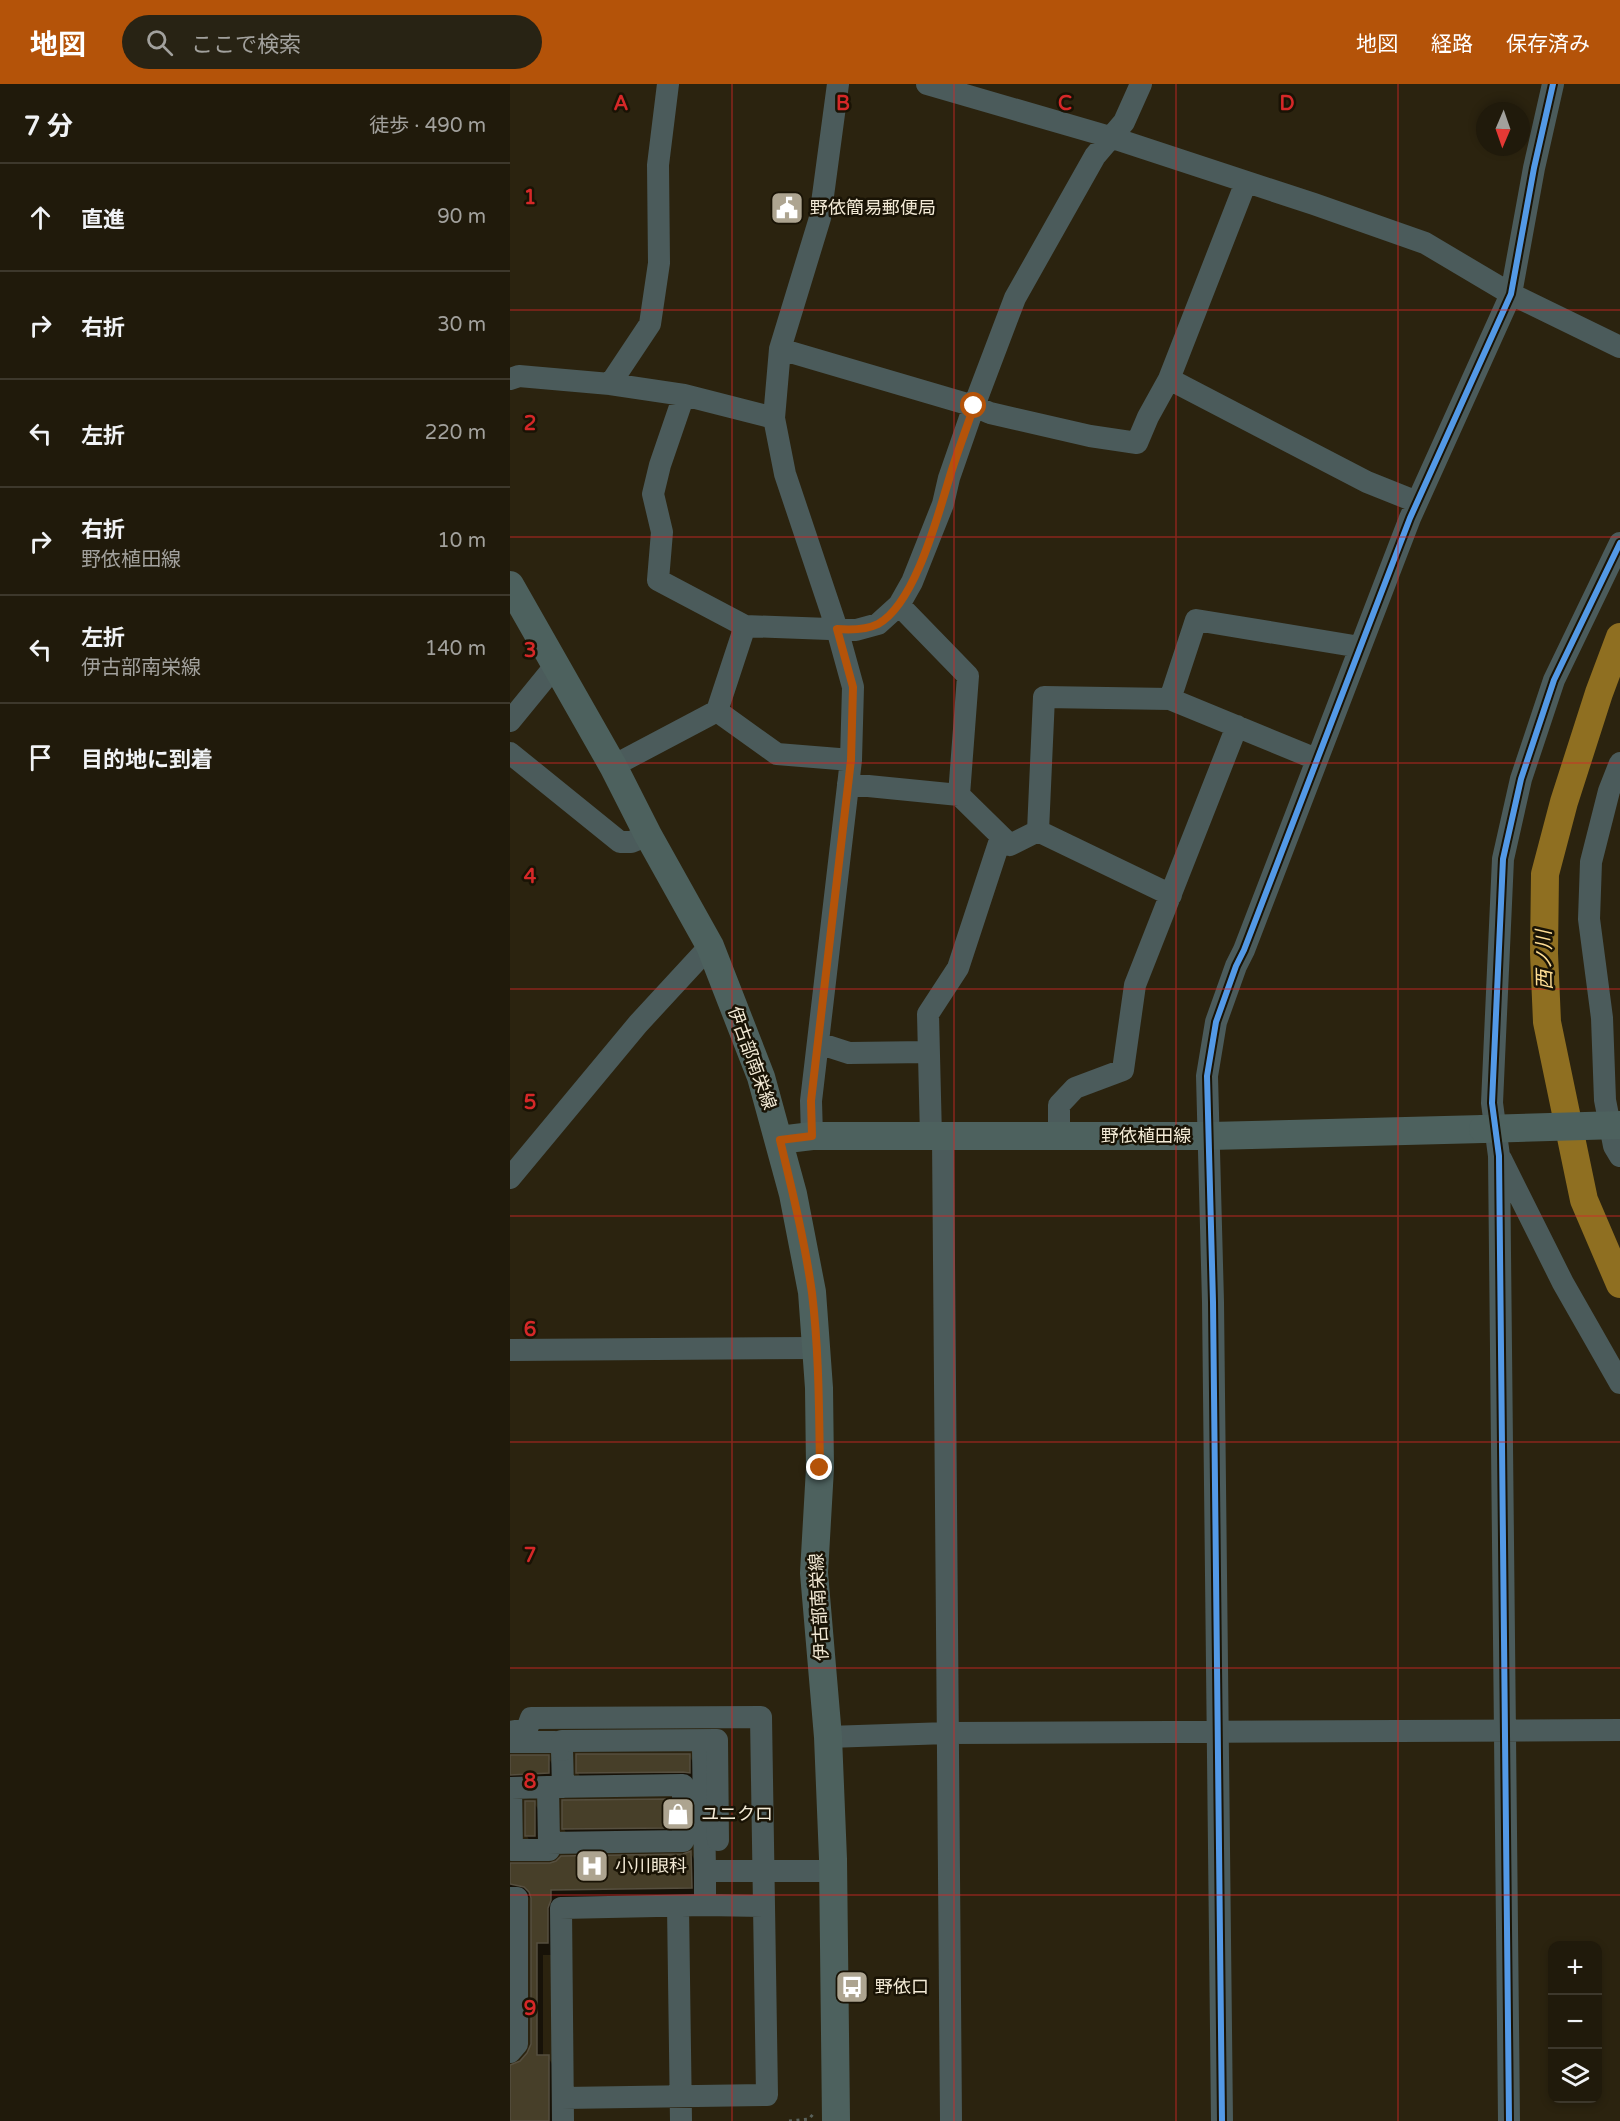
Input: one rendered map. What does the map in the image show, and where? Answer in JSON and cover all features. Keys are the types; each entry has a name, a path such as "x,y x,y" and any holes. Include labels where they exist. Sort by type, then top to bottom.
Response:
{"main road":[{"name":"伊古部南栄線","path":"510,585 613,766 648,835 710,945 761,1077 780,1140 804,1249 812,1292 817,1348 820,1468 814,1574 828,1737 833,1870 836,2121"},
{"name":"野依植田線","path":"780,1140 812,1136 1210,1136 1620,1125"}],"street":[{"path":"610,384 650,324 659,263 658,165 668,84"},
{"path":"812,1136 811,1101 851,760 853,687 837,629 785,474 774,417 780,349 820,218 838,84"},
{"path":"927,84 1110,137 1425,243 1511,294 1620,347"},
{"path":"684,395 660,465 653,495 662,532 658,580 745,626 856,630 878,624 900,605 912,582 943,504 974,406 1015,298 1095,156 1124,122 1141,84"},
{"path":"1222,2121 1214,1326 1208,1076 1216,1022 1417,502 1511,294 1534,168 1553,84"},
{"path":"780,349 974,406 990,413 1068,431 1137,443 1169,379 1246,182"},
{"path":"510,379 519,376 610,384 684,395 774,417"},
{"path":"1169,379 1367,482 1417,502"},
{"path":"1509,2121 1499,1156 1492,1103 1503,859 1521,779 1554,680 1620,543"},
{"path":"900,605 968,676 959,795"},
{"path":"1170,699 1196,620 1360,647"},
{"path":"613,766 717,711 745,626"},
{"path":"510,721 555,666"},
{"path":"1038,831 1044,697 1170,699 1316,759"},
{"path":"717,711 777,754 851,760"},
{"path":"1059,1137 1059,1105 1075,1088 1124,1070 1135,985 1237,726"},
{"path":"510,753 620,842 631,842 648,835"},
{"path":"1620,763 1609,791 1591,862 1589,920 1602,1018 1605,1100 1614,1146 1620,1156"},
{"path":"848,784 959,795 1010,845 1038,831"},
{"path":"1038,831 1171,895"},
{"path":"951,2121 948,1733 937,1137 928,1052 928,1014 958,968 1001,837"},
{"path":"510,1178 638,1024 710,945"},
{"path":"818,1043 849,1053 928,1052"},
{"path":"1499,1156 1563,1283 1620,1383"},
{"path":"510,1350 817,1348"},
{"path":"521,1718 703,1733 761,1717 762,1906 767,2096 563,2098"},
{"path":"510,1732 527,1729 521,1718"},
{"path":"828,1737 948,1733 1620,1730"},
{"path":"703,1733 712,1871"},
{"path":"549,1843 683,1841 682,1785 556,1787 512,1788 512,1850 549,1850 549,1843 556,1787 559,1746 562,1741 717,1740 718,1840 705,1905"},
{"path":"510,1742 559,1746"},
{"path":"712,1871 833,1870"},
{"path":"510,1898 517,1898 517,2044 510,2052"},
{"path":"678,1906 681,2121"},
{"path":"563,2121 561,1908 762,1906"}],"building":[{"path":"576,1754 690,1754 690,1773 576,1773"},
{"path":"510,1755 549,1755 549,1773 510,1775"},
{"path":"669,1799 669,1828 562,1829 562,1800"},
{"path":"525,1801 535,1801 535,1836 525,1836"},
{"path":"691,1851 692,1888 551,1890 548,1908 548,1943 537,1943 537,2055 549,2055 549,2121 510,2121 510,2065 520,2061 531,2044 531,1898 524,1887 510,1884 510,1863 550,1863 561,1856 683,1854"}],"waterway":[{"name":"西ノ川","path":"1620,637 1599,693 1564,802 1545,874 1544,953 1547,1022 1584,1200 1620,1284"}],"cycle path":[{"path":"1222,2121 1213,1302 1207,1076 1216,1022 1236,966 1410,518 1511,294 1534,168 1553,84"},
{"path":"1509,2121 1499,1156 1492,1103 1503,859 1521,779 1554,680 1620,543"}],"place":[{"name":"野依簡易郵便局","path":"787,208"},
{"name":"ユニクロ","path":"678,1814"},
{"name":"小川眼科","path":"592,1866"},
{"name":"野依口","path":"852,1987"}],"route":[{"path":"820,1468 819,1388 812,1292 780,1140 812,1136 811,1101 851,760 853,687 837,629 856,630 878,624 900,605 912,582 943,504 974,406"}]}
